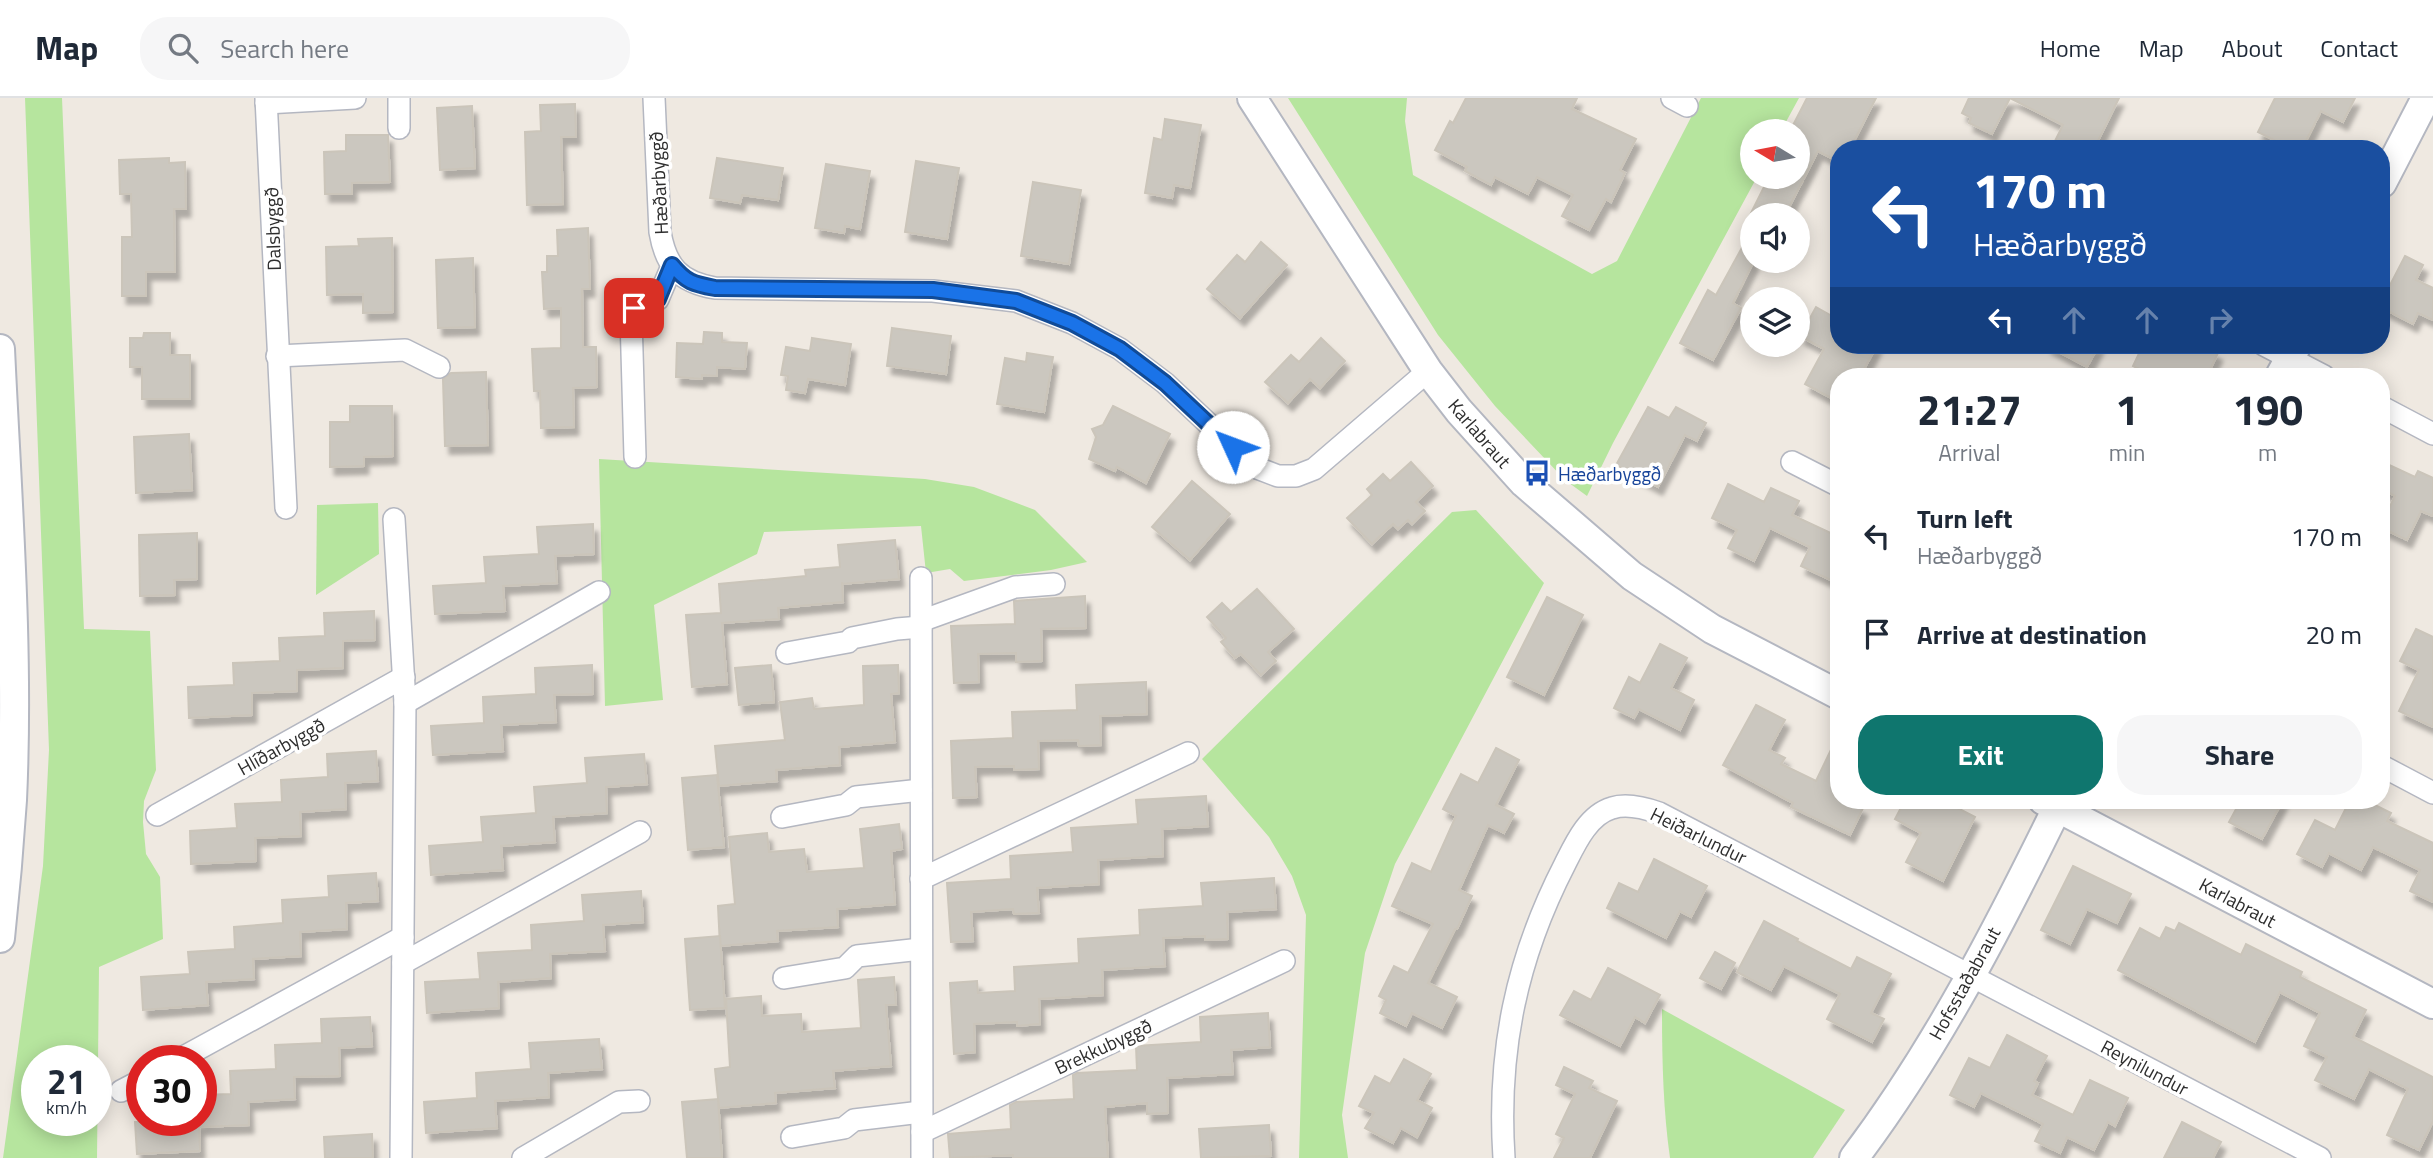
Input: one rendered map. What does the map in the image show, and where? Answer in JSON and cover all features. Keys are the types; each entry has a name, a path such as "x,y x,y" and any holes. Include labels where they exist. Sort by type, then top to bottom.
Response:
{"street":[{"name":"Dalsbyggð","path":"286,508 266,101 355,98"},
{"path":"399,98 399,128"},
{"name":"Hæðarbyggð","path":"654,98 660,232 663,248 672,265"},
{"name":"Karlabraut","path":"1252,98 1428,371 1459,411 1524,483 1632,576 1712,629 1830,690"},
{"path":"2390,168 2426,98"},
{"path":"635,457 631,317 634,308 640,303 658,299 672,265 684,279 697,285 715,288 933,290 1016,301 1097,335 1128,354 1165,383 1248,461 1257,468 1278,476 1296,476 1322,464 1428,371"},
{"path":"0,349 11,618 13,756 12,800 0,937"},
{"path":"277,356 405,350 439,367"},
{"path":"2289,360 2306,368"},
{"path":"2390,411 2433,434"},
{"path":"1792,462 1830,481"},
{"path":"394,519 405,703 401,1158"},
{"path":"920,578 922,1158"},
{"path":"787,653 848,642 852,638 921,624 1016,587 1054,584"},
{"path":"405,703 599,592"},
{"name":"Hlíðarbyggð","path":"157,815 404,677"},
{"path":"921,879 1188,754"},
{"path":"2390,770 2433,793"},
{"path":"782,817 846,805 856,797 921,790"},
{"name":"Heiðarlundur","path":"1504,1158 1502,1111 1506,1051 1514,1000 1524,961 1536,925 1576,842 1589,825 1610,808 1632,806 1659,813 1971,975"},
{"name":"Hofsstaðabraut","path":"1854,1158 1908,1080 1971,975 2051,809"},
{"name":"Karlabraut","path":"2067,809 2433,1004"},
{"path":"403,963 640,832"},
{"path":"205,1045 403,937"},
{"path":"784,978 845,968 857,956 921,949"},
{"name":"Brekkubyggð","path":"792,1137 844,1128 854,1120 921,1122 1284,961"},
{"name":"Reynilundur","path":"1971,975 2320,1158"},
{"path":"121,1091 126,1088"},
{"path":"523,1158 620,1102 639,1101"}],"green space":[{"path":"25,98 62,98 84,629 150,631 156,770 144,801 143,822 146,854 160,877 163,939 99,967 98,1045 21,1045 21,1136 97,1136 97,1158 3,1158 43,866 49,750"},
{"path":"1288,98 1407,98 1405,121 1413,175 1592,274 1617,261 1701,98 1799,98 1788,119 1740,119 1740,189 1751,189 1743,203 1740,203 1740,208 1587,496 1565,480 1495,406 1438,335"},
{"path":"599,459 925,479 974,487 1035,510 1087,562 1051,570 964,581 950,569 926,573 921,526 764,532 757,554 654,605 663,700 605,706"},
{"path":"378,503 379,554 316,595 317,505"},
{"path":"1476,510 1544,583 1395,864 1365,953 1342,1115 1348,1158 1299,1158 1306,915 1292,876 1269,837 1202,759 1452,512"},
{"path":"1662,1009 1845,1110 1813,1158 1670,1158 1663,1084"}],"building":[{"path":"1466,98 1577,98 1572,109 1636,139 1620,170 1625,173 1611,202 1606,199 1589,230 1562,216 1573,195 1537,177 1528,194 1495,177 1491,185 1465,171 1467,167 1435,150"},
{"path":"1807,98 1876,98 1855,140 1830,140 1830,157 1818,151 1810,167 1810,119 1796,119"},
{"path":"1969,98 2010,98 1992,134 1969,123 1971,118 1962,113"},
{"path":"2010,98 2119,98 2098,140 2056,140 2063,125"},
{"path":"2275,98 2355,98 2343,122 2321,111 2306,140 2274,140 2258,132"},
{"path":"575,104 576,137 561,137 563,204 527,205 525,132 541,131 540,105"},
{"path":"472,106 475,168 440,170 437,108"},
{"path":"1165,119 1201,125 1190,188 1174,185 1172,198 1145,193 1154,138 1162,140"},
{"path":"346,135 388,135 390,182 352,183 352,194 325,194 324,152 346,151"},
{"path":"169,158 169,163 185,162 186,209 174,209 175,272 146,272 146,296 122,296 122,237 132,237 131,194 120,194 119,160"},
{"path":"717,158 783,168 778,200 742,195 740,203 710,198"},
{"path":"916,161 959,168 947,239 905,232"},
{"path":"826,164 870,171 860,229 845,226 844,233 815,228"},
{"path":"1033,182 1081,190 1069,264 1021,256"},
{"path":"1763,189 1798,189 1791,203 1756,203"},
{"path":"588,228 590,289 582,289 583,347 596,347 597,387 573,388 574,427 541,428 540,391 534,391 532,349 561,348 561,308 544,309 542,272 547,272 547,256 558,256 557,230"},
{"path":"392,238 393,312 363,313 363,294 327,295 326,247 359,246 358,239"},
{"path":"1261,242 1287,265 1240,318 1207,289 1237,255 1245,262"},
{"path":"1740,251 1740,273 1748,273 1733,303 1740,310 1713,360 1680,343 1708,290 1716,295"},
{"path":"2405,256 2423,265 2416,280 2433,288 2433,320 2418,313 2413,324 2390,312 2390,285"},
{"path":"473,258 475,327 438,328 436,260"},
{"path":"1816,307 1830,315 1830,354 1872,354 1865,368 1830,368 1830,397 1805,384 1824,349 1810,341 1810,318"},
{"path":"892,328 951,336 946,374 887,366"},
{"path":"704,332 722,333 722,342 747,343 745,369 717,367 717,376 702,375 702,379 676,377 677,343 703,344"},
{"path":"144,333 170,333 170,355 190,355 190,399 142,399 142,367 130,367 130,338 143,338"},
{"path":"812,338 851,344 845,385 808,379 805,393 786,390 788,376 781,375 786,347 810,351"},
{"path":"1321,338 1345,361 1320,388 1310,379 1288,403 1265,382 1291,355 1299,362"},
{"path":"1027,353 1053,357 1044,412 997,404 1005,358 1026,362"},
{"path":"2063,354 2094,354 2087,367"},
{"path":"2139,354 2218,354 2211,368 2133,366"},
{"path":"486,372 488,445 445,446 443,379 451,373"},
{"path":"350,406 392,406 393,456 364,457 364,466 330,467 330,422 350,422"},
{"path":"1113,406 1170,434 1146,483 1117,467 1115,471 1089,459 1096,437 1092,429 1103,425"},
{"path":"1648,407 1669,418 1676,407 1706,423 1697,441 1685,435 1658,487 1616,465"},
{"path":"189,434 192,490 136,493 134,437"},
{"path":"1411,462 1433,486 1416,502 1425,511 1412,524 1408,520 1398,529 1393,524 1372,544 1347,518 1372,495 1367,489 1383,474 1390,481"},
{"path":"2390,465 2415,477 2418,471 2433,478 2433,516 2421,511 2407,540 2390,532 2390,506 2395,496 2390,493"},
{"path":"1192,481 1230,514 1190,560 1152,527"},
{"path":"1728,484 1764,502 1771,488 1799,501 1792,515 1830,533 1830,580 1801,566 1810,547 1770,528 1754,561 1728,548 1737,530 1712,518"},
{"path":"593,524 594,554 555,556 557,583 503,586 505,611 435,614 433,586 486,583 484,557 539,554 537,527"},
{"path":"197,533 197,579 174,580 175,595 140,596 139,535"},
{"path":"895,540 899,579 842,584 843,602 778,608 779,619 722,623 727,684 692,687 686,615 721,613 719,584 806,576 805,570 840,567 838,545"},
{"path":"1257,589 1294,629 1268,652 1276,661 1261,675 1241,654 1235,658 1221,642 1226,638 1207,617 1222,603 1231,612"},
{"path":"1085,596 1086,628 1041,629 1042,661 1016,662 1016,653 978,654 979,682 954,683 951,626 1015,624 1014,601"},
{"path":"1547,597 1583,615 1544,695 1507,677"},
{"path":"374,611 375,640 343,641 343,668 297,670 297,691 252,693 252,715 189,718 188,687 234,685 233,663 280,661 279,638 325,636 324,613"},
{"path":"2416,629 2433,637 2433,727 2399,711 2419,670 2400,661"},
{"path":"1660,644 1687,658 1671,688 1694,700 1680,730 1639,709 1634,718 1614,708 1629,677 1640,683"},
{"path":"592,665 593,694 554,695 556,722 501,725 503,751 433,755 431,726 484,723 483,697 536,694 535,668"},
{"path":"771,665 774,702 739,705 735,668"},
{"path":"898,665 899,693 891,694 895,742 839,747 840,765 776,770 777,781 719,786 715,746 785,740 780,702 812,698 814,709 864,705 863,666"},
{"path":"1146,682 1147,714 1100,716 1101,745 1079,746 1078,740 1038,741 1039,769 1014,770 1014,766 975,767 977,797 953,798 951,741 1013,738 1012,712 1077,710 1076,685"},
{"path":"1756,705 1785,720 1769,750 1785,758 1781,764 1816,781 1830,752 1830,809 1863,809 1850,835 1791,807 1793,803 1723,765"},
{"path":"1496,748 1519,760 1496,805 1514,814 1504,833 1488,825 1459,890 1472,896 1428,983 1457,997 1442,1028 1412,1013 1406,1026 1380,1013 1386,1000 1379,996 1394,966 1408,973 1433,924 1392,906 1412,863 1431,872 1456,816 1443,809 1461,774 1478,783"},
{"path":"376,751 378,781 345,783 346,809 300,812 301,836 255,838 256,861 191,864 190,831 237,828 235,804 282,802 281,780 328,777 327,754"},
{"path":"644,754 647,784 606,787 607,813 553,817 555,842 501,846 503,870 431,875 429,846 483,842 481,817 536,813 534,787 587,783 585,758"},
{"path":"717,775 724,847 688,850 682,778"},
{"path":"1206,796 1208,826 1162,829 1163,856 1098,860 1099,884 1037,888 1039,913 1014,914 1013,909 971,912 973,941 951,942 947,883 1011,879 1010,856 1073,852 1071,828 1138,824 1136,800"},
{"path":"1900,809 1959,809 1975,817 1943,881 1906,862 1921,833 1895,819"},
{"path":"2236,809 2278,809 2262,839 2229,822"},
{"path":"2346,809 2383,809 2391,813 2387,821 2433,843 2433,902 2410,891 2420,870 2373,847 2361,870 2329,853 2322,867 2297,854 2315,820 2335,830"},
{"path":"899,824 902,849 891,851 895,904 837,909 838,927 777,931 778,941 720,946 718,906 735,904 729,837 767,833 769,852 804,849 807,872 864,868 860,829"},
{"path":"1654,859 1707,886 1691,917 1680,911 1666,938 1607,908 1619,883 1638,892"},
{"path":"2073,866 2131,894 2117,923 2087,909 2070,944 2041,930"},
{"path":"376,873 378,901 346,903 347,929 300,932 301,956 253,959 254,979 206,982 208,1005 143,1010 141,977 190,974 188,952 235,949 234,927 283,923 282,900 329,897 328,876"},
{"path":"1274,878 1276,909 1227,912 1228,939 1205,940 1205,936 1163,938 1165,966 1102,970 1103,995 1039,999 1040,1024 974,1024 975,1052 954,1054 950,983 977,981 978,993 1015,991 1014,967 1079,963 1078,939 1140,935 1139,910 1203,906 1201,883"},
{"path":"641,891 643,922 603,925 605,951 550,954 551,978 498,982 499,1008 427,1013 425,982 480,979 478,953 532,950 531,925 584,921 582,895"},
{"path":"1764,921 1851,969 1857,957 1891,974 1871,1013 1884,1019 1872,1042 1827,1019 1840,994 1784,966 1771,990 1737,972"},
{"path":"2179,923 2241,955 2246,944 2302,972 2300,977 2366,1010 2353,1037 2433,1077 2433,1121 2419,1150 2387,1135 2408,1089 2369,1069 2354,1099 2315,1080 2327,1057 2304,1046 2320,1013 2280,992 2255,1042 2118,970 2140,928 2160,939 2166,927 2175,931"},
{"path":"720,936 725,1008 690,1010 685,939"},
{"path":"1715,952 1735,963 1721,989 1700,978"},
{"path":"1608,968 1660,995 1645,1023 1635,1017 1620,1046 1560,1015 1574,991 1591,1000"},
{"path":"894,977 896,1005 886,1005 891,1066 833,1071 835,1088 775,1093 776,1103 719,1108 715,1069 730,1067 726,999 761,996 762,1016 801,1014 802,1032 861,1028 858,980"},
{"path":"1268,1013 1270,1047 1231,1050 1233,1074 1167,1078 1168,1113 1147,1114 1147,1103 1105,1107 1108,1158 1013,1158 1013,1155 950,1158 948,1134 1011,1129 1010,1105 1016,1102 1074,1099 1073,1075 1077,1073 1137,1070 1136,1046 1201,1042 1200,1017"},
{"path":"370,1017 372,1046 339,1048 340,1076 294,1077 295,1099 248,1102 249,1125 217,1126 217,1094 231,1094 230,1071 276,1069 275,1045 322,1043 321,1019"},
{"path":"2007,1035 2047,1056 2034,1081 2038,1083 2032,1095 2073,1115 2090,1080 2128,1098 2115,1126 2108,1122 2094,1150 2067,1137 2060,1153 2035,1141 2043,1124 1981,1093 1974,1107 1950,1095 1969,1058 1990,1068"},
{"path":"599,1039 602,1069 548,1073 549,1097 495,1101 497,1128 426,1133 424,1102 477,1098 476,1073 531,1069 529,1043"},
{"path":"1404,1059 1431,1074 1417,1100 1432,1108 1417,1137 1401,1128 1393,1143 1365,1128 1374,1113 1359,1106 1375,1076 1390,1084"},
{"path":"1564,1067 1593,1081 1589,1088 1617,1101 1590,1158 1554,1158 1564,1138 1556,1134 1575,1094 1556,1085"},
{"path":"718,1099 722,1158 687,1158 682,1102"},
{"path":"2182,1122 2221,1142 2213,1158 2164,1158"},
{"path":"1269,1125 1271,1156 1201,1158 1199,1129"},
{"path":"372,1134 373,1158 325,1158 324,1137"},
{"path":"136,1136 200,1136 200,1151 137,1154"}],"place":[{"name":"Hæðarbyggð","path":"1537,473"}],"route":[{"path":"634,308 648,300 658,299 672,265 684,279 697,285 715,288 933,290 1016,301 1072,323 1120,349 1165,383 1233,447"}]}
